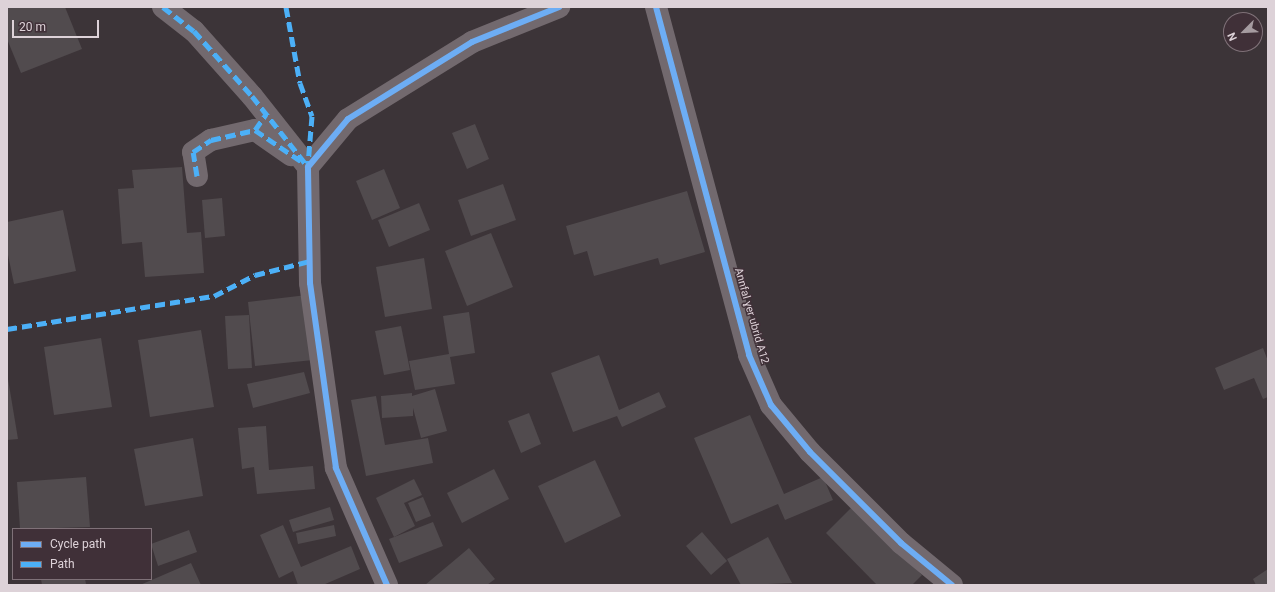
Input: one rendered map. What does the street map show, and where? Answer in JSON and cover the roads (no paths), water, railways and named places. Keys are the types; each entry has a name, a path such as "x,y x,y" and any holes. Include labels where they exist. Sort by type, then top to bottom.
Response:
{"street":[{"path":"163,7 194,31 260,122 308,167"},
{"path":"387,585 336,468 310,283 308,167 348,119 472,42 559,7"},
{"name":"Annfal ɣer ubrid A12","path":"656,7 749,355 772,405 810,452 896,538 952,585"},
{"path":"197,176 193,152 211,140 260,122"}]}
